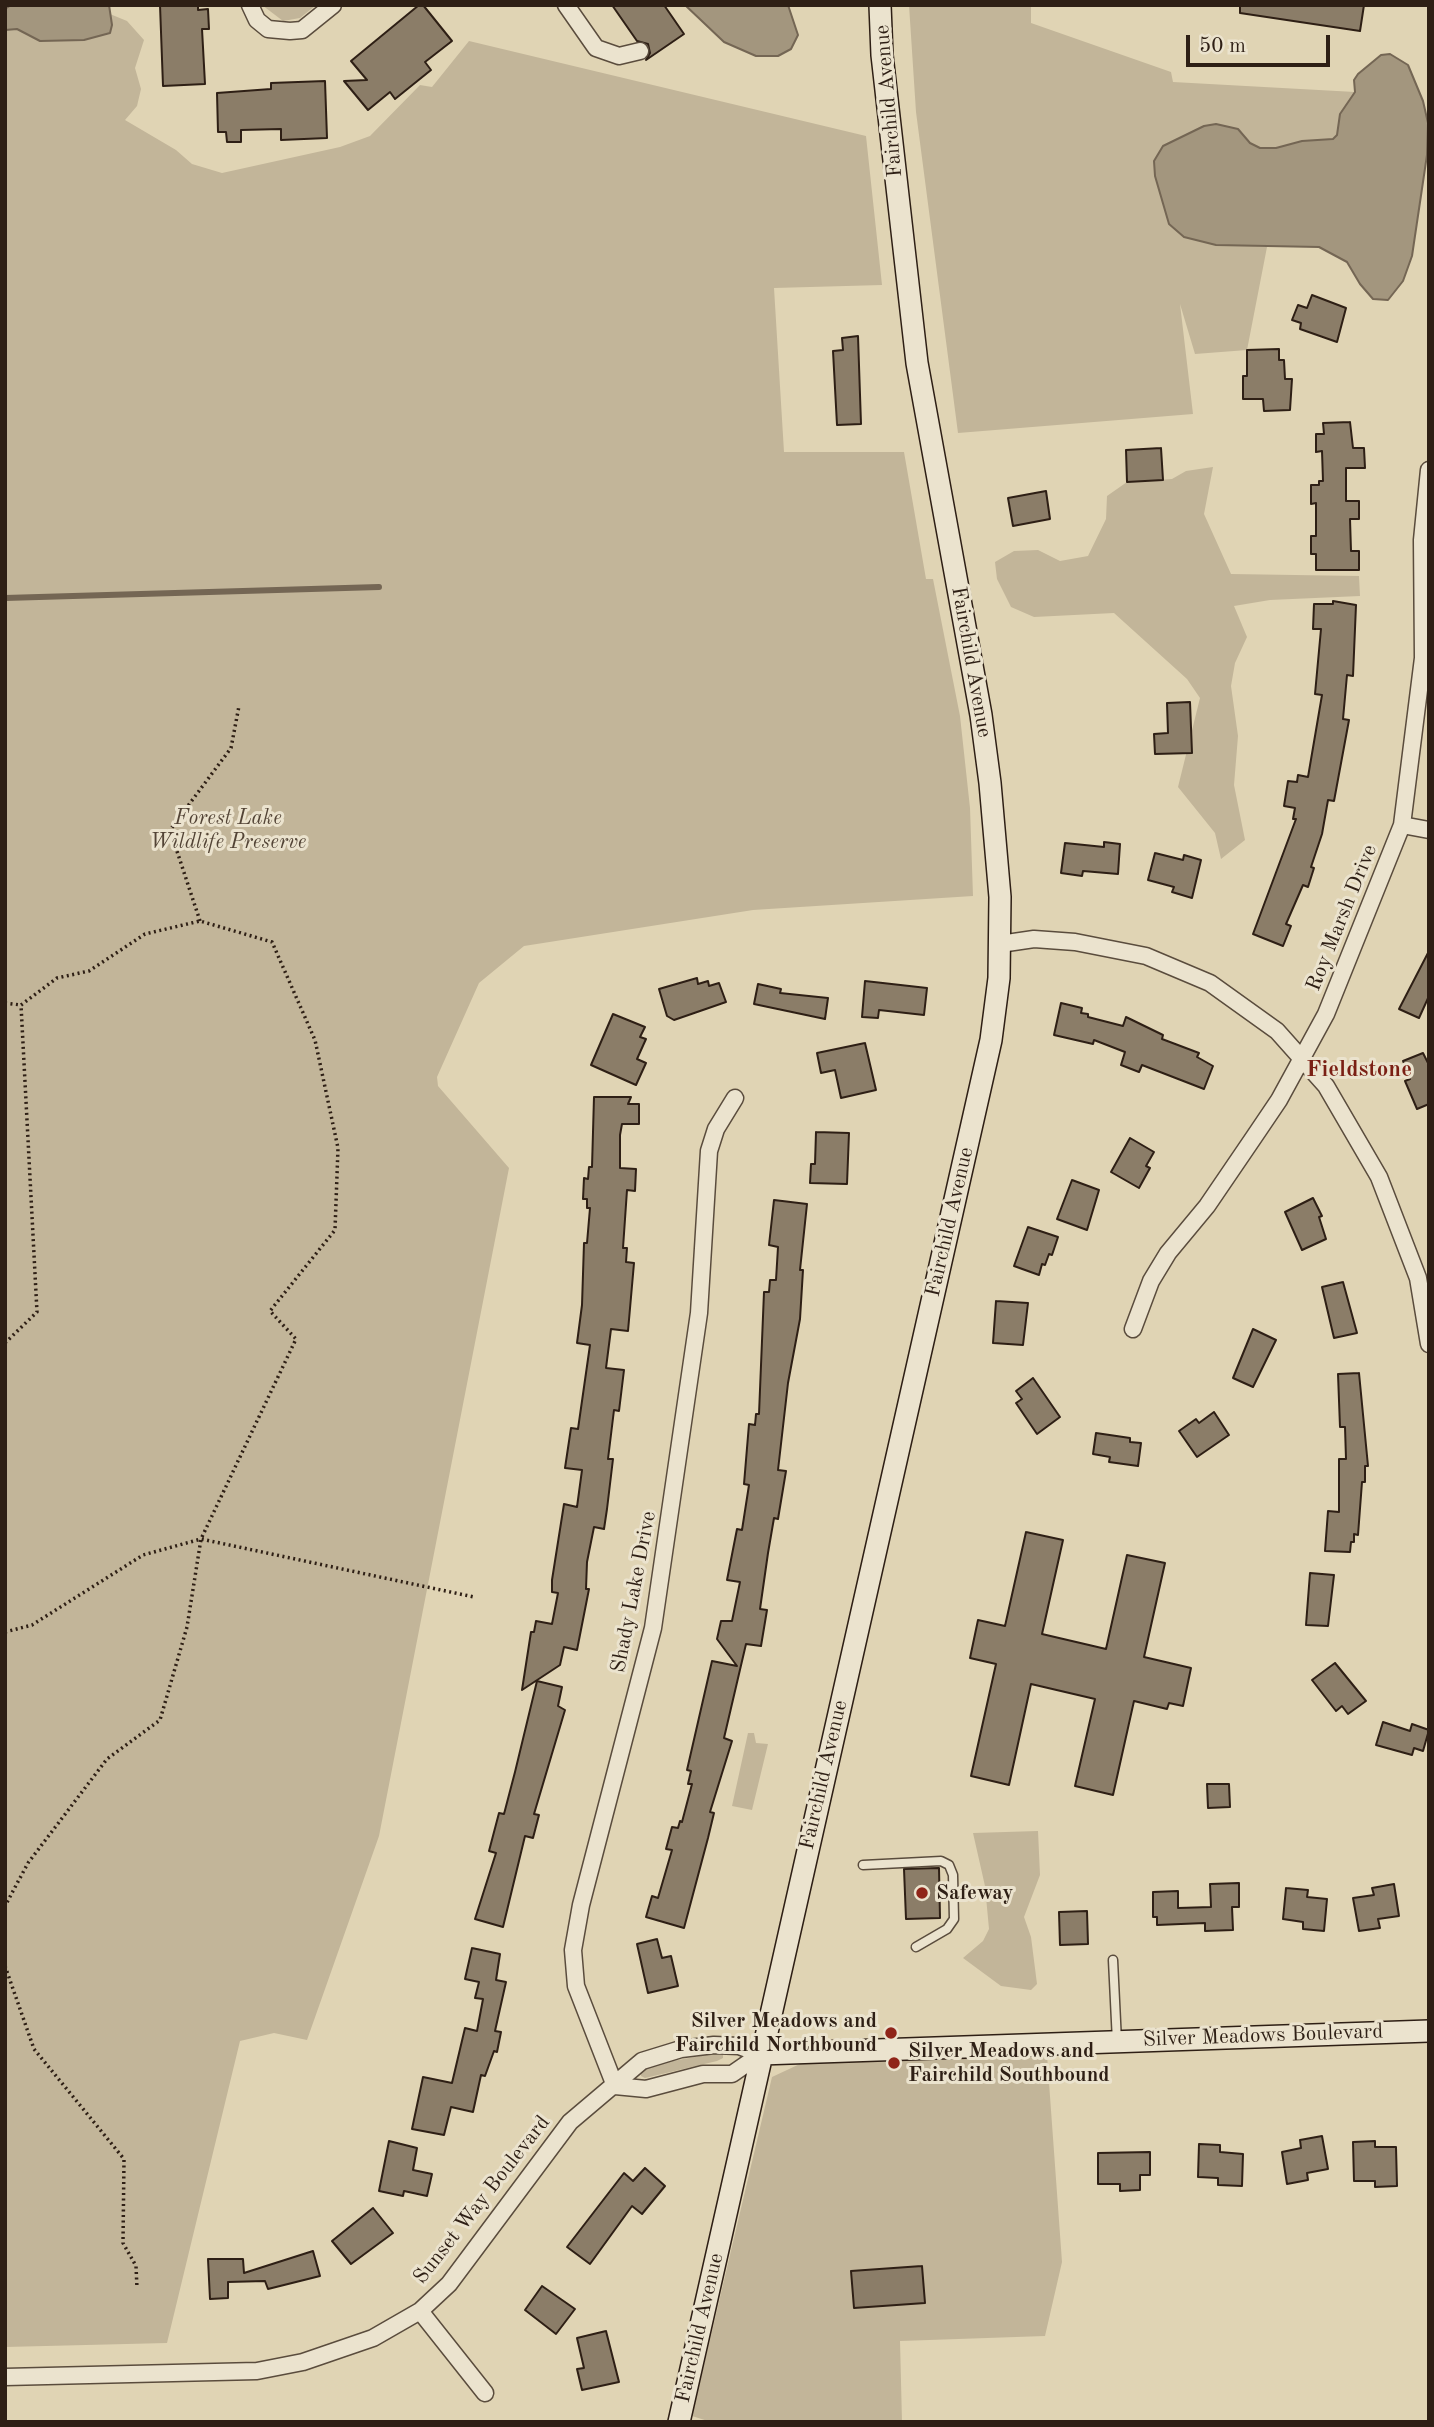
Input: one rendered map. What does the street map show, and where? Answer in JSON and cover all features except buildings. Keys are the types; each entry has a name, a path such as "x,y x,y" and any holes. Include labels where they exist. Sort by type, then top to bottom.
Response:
{"main road":[{"name":"Fairchild Avenue","path":"679,2422 991,1040 1000,944 990,783 981,715 917,363 882,55 880,5"},
{"name":"Silver Meadows Boulevard","path":"761,2054 1429,2031"}],"street":[{"path":"250,5 257,20 268,29 290,31 302,30 333,5"},
{"path":"566,5 596,48 619,56 640,51"},
{"name":"Roy Marsh Drive","path":"1133,1329 1151,1281 1168,1252 1207,1206 1254,1138 1301,1058 1349,962 1402,825 1423,658 1422,540 1429,470"},
{"path":"1402,825 1429,830"},
{"path":"1000,944 1034,939 1075,942 1146,956 1180,968 1234,997 1277,1031 1326,1086 1379,1177 1418,1278 1429,1344"},
{"name":"Shady Lake Drive","path":"615,2086 576,1986 573,1950 580,1905 653,1628 699,1313 709,1151 716,1129 735,1098"},
{"name":"Sunset Way Boulevard","path":"5,2377 257,2371 338,2352 373,2338 419,2311 449,2284 570,2122 586,2105 615,2086 642,2061 681,2049 714,2045 739,2046 761,2054"},
{"path":"615,2086 646,2089 704,2074 732,2074 761,2054"},
{"path":"419,2311 485,2393"}],"lane":[{"path":"863,1865 941,1861 949,1865 954,1875 954,1919 947,1929 916,1947"},
{"path":"1113,1960 1117,2042"}],"path":[{"path":"200,921 170,830 231,748 239,706"},
{"path":"5,1003 21,1005 57,978 89,971 145,934 200,921 272,942 315,1040 338,1148 334,1230 270,1311 296,1339 201,1539 187,1627 160,1720 107,1759 28,1863 5,1906"},
{"path":"5,1343 37,1312 21,1005"},
{"path":"5,1632 33,1625 143,1555 201,1539 474,1597"},
{"path":"5,1966 34,2049 124,2159 123,2243 136,2266 137,2288"}],"green space":[{"name":"Forest Lake Wildlife Preserve","path":"5,5 88,5 127,21 144,40 135,68 141,89 137,106 125,120 176,150 192,164 222,173 340,147 370,136 420,85 432,87 469,41 866,136 882,285 774,288 784,452 904,452 926,579 933,579 960,716 970,808 973,896 753,910 524,946 479,983 437,1077 438,1086 509,1168 379,1836 307,2040 274,2033 240,2041 167,2343 5,2347"},
{"path":"262,5 316,5 300,18 283,21"},
{"path":"909,5 1031,5 1031,23 1171,72 1173,82 1355,92 1340,114 1337,135 1333,139 1260,148 1204,126 1163,146 1154,161 1169,224 1202,242 1267,247 1247,350 1195,354 1180,304 1193,414 958,433 916,112"},
{"path":"1213,467 1204,514 1231,574 1359,576 1360,596 1270,600 1234,606 1247,637 1235,663 1231,686 1238,736 1234,785 1245,840 1221,859 1215,833 1178,787 1200,698 1187,679 1114,613 1034,617 1011,607 997,579 995,562 1014,551 1038,550 1060,561 1088,556 1106,519 1107,496 1127,482 1172,479 1186,471"},
{"path":"748,1733 754,1733 756,1743 768,1744 752,1810 732,1806"},
{"path":"1038,1831 1040,1875 1024,1917 1031,1937 1037,1984 1031,1990 1001,1986 963,1958 983,1941 989,1929 985,1886 973,1833"},
{"path":"723,2052 723,2058 717,2061 645,2078 641,2076 641,2070 661,2063"},
{"path":"1047,2055 1062,2262 1045,2336 900,2341 902,2422 711,2422 692,2416 772,2077 802,2063"}],"shaded area":[{"path":"11,5 109,5 112,25 110,33 84,40 40,41 17,29 5,30 5,9"},
{"path":"685,5 788,5 798,35 791,49 778,56 756,56 724,42"},
{"path":"1390,54 1408,65 1423,101 1428,123 1427,155 1412,256 1403,281 1388,300 1373,299 1347,262 1319,247 1216,245 1184,237 1169,224 1155,176 1154,161 1163,146 1204,126 1216,124 1238,129 1250,143 1260,148 1333,139 1337,135 1340,114 1355,92 1354,80 1358,74 1381,55"}],"waterway":[{"path":"5,598 379,587"}],"place":[{"name":"Safeway","path":"922,1893"},
{"name":"Silver Meadows and Fairchild Northbound","path":"891,2033"},
{"name":"Silver Meadows and Fairchild Southbound","path":"894,2063"}],"district":[{"name":"Fieldstone","path":"1359,1070"}]}
